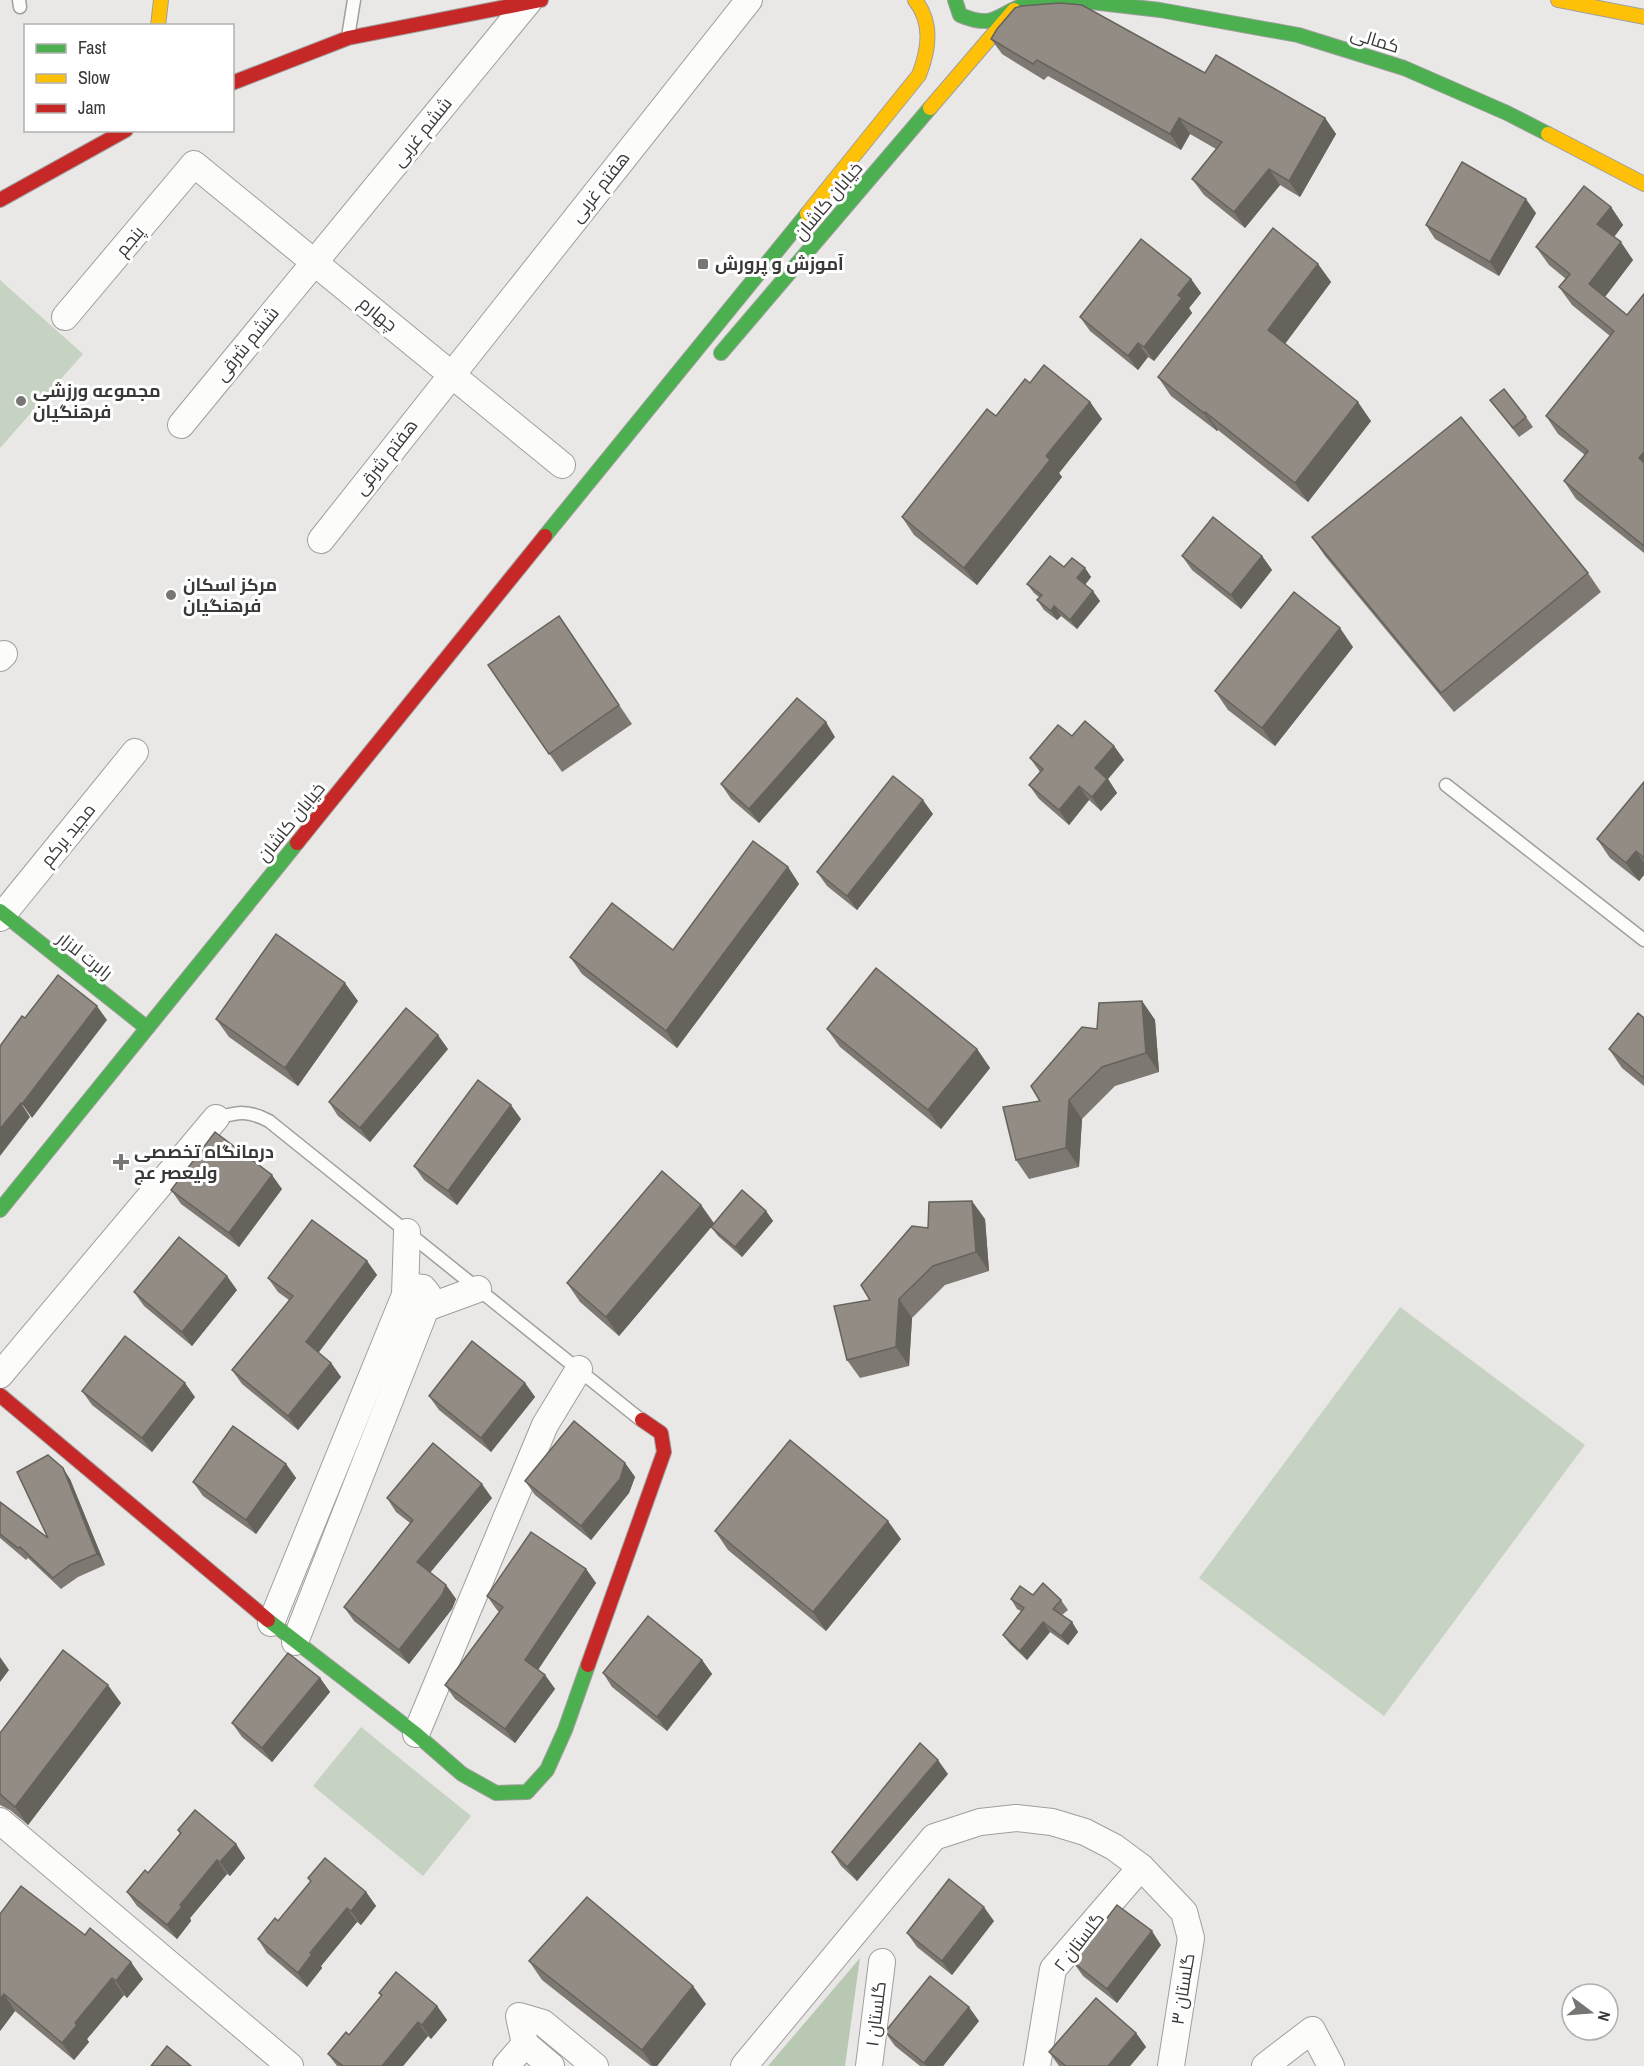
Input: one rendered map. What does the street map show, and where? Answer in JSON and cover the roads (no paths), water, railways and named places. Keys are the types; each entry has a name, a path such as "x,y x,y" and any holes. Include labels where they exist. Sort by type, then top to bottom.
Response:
{"street":[{"path":"158,24 161,0"},
{"path":"234,82 348,38 541,0"},
{"name":"هفتم غربی","path":"452,375 749,0"},
{"name":"خیابان کاشان","path":"0,1210 919,75 924,62 928,36 926,21 920,5 915,0"},
{"name":"کمالی","path":"955,0 960,15 975,23 992,22 1027,4 1072,0 1160,10 1298,35 1404,68 1507,113 1644,183"},
{"path":"1558,0 1614,5 1644,17"},
{"name":"ششم غربی","path":"314,262 529,1"},
{"name":"خیابان کاشان","path":"709,368 1014,10"},
{"path":"0,200 122,132"},
{"name":"چهارم","path":"194,164 562,465"},
{"name":"پنجم","path":"65,317 194,164"},
{"name":"ششم شرقی","path":"181,425 314,262"},
{"name":"هفتم شرقی","path":"321,540 452,375"},
{"name":"خیابان کاشان","path":"610,456 662,417"},
{"name":"مجید برکم","path":"1,914 135,752"},
{"name":"رابرت لازار","path":"1,914 147,1028"},
{"path":"0,1375 216,1118"},
{"path":"271,1623 405,1295 407,1232"},
{"path":"295,1642 426,1308 428,1294 423,1288 414,1287 405,1295"},
{"path":"426,1308 478,1289"},
{"path":"416,1734 544,1425 579,1370"},
{"path":"0,1395 271,1623 416,1734 462,1774 496,1793 526,1792 547,1770 564,1730 664,1452 661,1433 642,1420"},
{"path":"744,2066 934,1837 980,1822 1016,1818 1052,1821 1085,1832 1114,1847 1141,1867"},
{"path":"0,1821 290,2066"},
{"name":"گلستان ۳","path":"1141,1867 1184,1912 1191,1938 1171,2066"},
{"name":"گلستان ۲","path":"1037,2066 1053,1969 1141,1867"},
{"name":"گلستان ۱","path":"869,2066 882,1962"},
{"path":"551,2066 525,2044 519,2016 543,2023 595,2066"},
{"path":"1265,2066 1312,2030 1331,2066"},
{"path":"506,2066 525,2044"}],"lane":[{"path":"348,38 354,0"},
{"path":"1446,785 1644,940"},
{"path":"216,1118 235,1113 253,1113 268,1121 642,1420"}],"place":[{"name":"آموزش و پرورش","path":"703,264"},
{"name":"مجموعه ورزشی فرهنگیان","path":"21,401"},
{"name":"مرکز اسکان فرهنگیان","path":"171,595"},
{"name":"درمانگاه تخصصی ولیعصر عج","path":"121,1162"}]}
